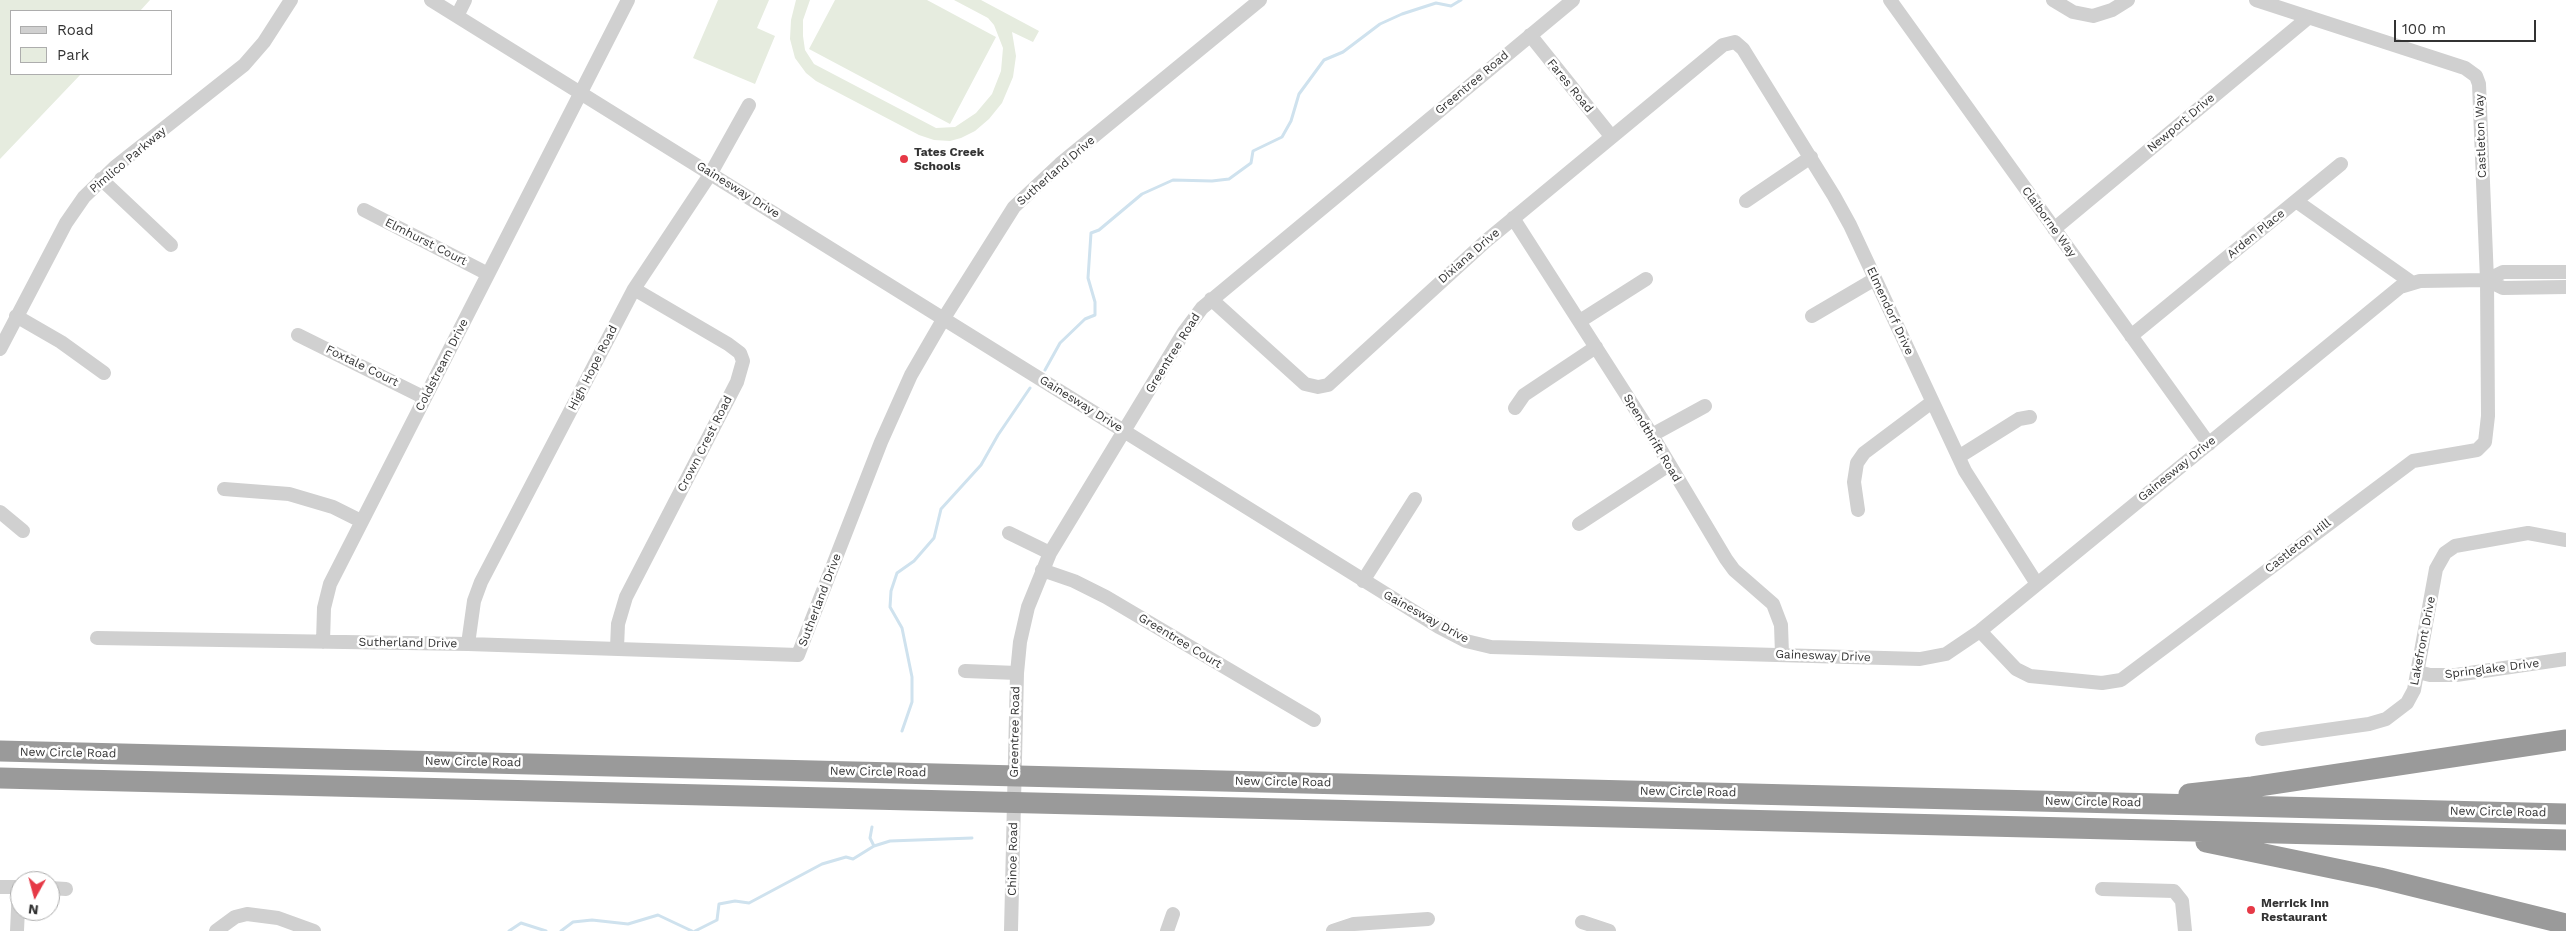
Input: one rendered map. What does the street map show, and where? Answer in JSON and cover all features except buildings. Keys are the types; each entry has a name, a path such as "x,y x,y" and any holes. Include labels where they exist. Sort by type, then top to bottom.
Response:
{"highway":[{"path":"1932,798 2186,794 2252,787 2563,740"},
{"name":"New Circle Road","path":"0,751 2566,814"},
{"name":"New Circle Road","path":"0,778 2566,840"},
{"path":"2071,828 2176,837 2239,848 2399,883 2566,924"}],"street":[{"name":"Pimlico Parkway","path":"0,348 66,223 101,180 244,64 264,42 291,0"},
{"name":"Gainesway Drive","path":"431,0 1363,580 1455,636 1491,647 1934,658 1958,647 1980,631 2392,293 2411,282 2487,280 2503,272 2566,272"},
{"path":"457,16 465,0"},
{"name":"Coldstream Drive","path":"323,642 326,595 361,521 426,398 628,0"},
{"name":"Sutherland Drive","path":"97,638 468,644 798,655 885,433 911,375 944,318 1014,207 1060,164 1260,0"},
{"name":"Greentree Road","path":"1014,788 1017,673 1028,607 1050,553 1184,332 1211,299 1573,0"},
{"name":"Claiborne Way","path":"1890,0 2208,444"},
{"path":"2053,0 2073,12 2093,16 2112,10 2128,0"},
{"name":"Castleton Way","path":"2256,0 2465,68 2476,76 2479,84 2487,280"},
{"name":"Newport Drive","path":"2054,230 2309,18"},
{"name":"Fares Road","path":"1530,35 1611,136"},
{"name":"Dixiana Drive","path":"1211,299 1304,384 1318,387 1328,384 1513,218 1723,45 1735,42"},
{"name":"Elmendorf Drive","path":"1735,42 1743,49 1850,225 1972,484 2037,584"},
{"name":"High Hope Road","path":"468,644 472,608 481,582 634,288 711,173 749,105"},
{"path":"1746,201 1810,157"},
{"path":"2296,201 2341,164"},
{"path":"101,180 171,245"},
{"name":"Arden Place","path":"2131,336 2296,201 2411,282"},
{"name":"Elmhurst Court","path":"364,210 488,274"},
{"name":"Spendthrift Road","path":"1513,218 1652,435 1726,559 1734,570 1773,604 1782,625 1782,654"},
{"path":"1580,321 1646,279"},
{"path":"1812,316 1875,279"},
{"name":"Gainesway Drive","path":"2487,280 2503,288 2566,287"},
{"name":"Castleton Hill","path":"1980,631 2008,662 2023,673 2052,679 2094,682 2121,680 2413,461 2477,450 2483,446 2487,435 2488,416 2487,280"},
{"name":"Crown Crest Road","path":"617,648 618,624 626,597 737,382 743,361 740,353 728,344 634,288"},
{"path":"16,316 62,342 104,374"},
{"name":"Foxtale Court","path":"298,335 426,398"},
{"path":"1515,408 1524,395 1596,347"},
{"path":"1858,510 1854,482 1857,463 1864,453 1932,402"},
{"path":"1652,435 1705,406"},
{"path":"1960,456 2019,419 2030,417"},
{"path":"1578,524 1669,465"},
{"path":"224,489 296,495 333,507 361,521"},
{"path":"1363,580 1415,499"},
{"path":"0,512 23,532"},
{"path":"1010,533 1050,553"},
{"name":"Lakefront Drive","path":"2262,739 2386,719 2407,703 2414,690 2418,672 2436,569 2445,553 2455,546 2528,533 2566,540"},
{"name":"Greentree Court","path":"1042,570 1074,581 1106,597 1314,720"},
{"name":"Springlake Drive","path":"2418,672 2430,675 2456,674 2566,659"},
{"path":"965,671 1017,673"},
{"name":"Chinoe Road","path":"1011,931 1014,788"},
{"path":"60,889 66,889"},
{"path":"2102,890 2174,892 2182,901 2185,931"},
{"path":"216,931 235,917 247,914 278,918 314,931"},
{"path":"1167,931 1173,914"},
{"path":"1333,931 1354,924 1428,919"},
{"path":"1582,922 1609,931"}],"green space":[{"path":"0,0 150,0 141,10 10,10 10,75 80,75 0,159"},
{"path":"718,0 769,0 757,28 775,36 755,84 693,58"},
{"path":"796,0 810,0 803,20 803,36 805,50 814,64 936,128 955,127 976,113 992,94 1001,71 1003,48 994,25 988,18 954,0 981,0 1039,31 1033,42 1012,32 1016,56 1013,77 1002,103 989,119 975,131 961,138 950,141 934,140 919,135 816,81 806,73 795,58 790,39 791,20"},
{"path":"835,0 927,0 996,37 950,124 809,49"}],"waterway":[{"path":"1045,370 1060,343 1085,319 1095,315 1095,302 1088,278 1091,233 1099,230 1142,194 1173,180 1212,181 1229,179 1251,163 1253,151 1282,137 1291,121 1299,94 1324,60 1343,52 1380,24 1402,14 1436,3 1451,6 1461,0"},
{"path":"902,731 912,702 912,677 902,628 890,607 891,591 897,573 914,561 934,538 941,509 981,465 998,435 1030,388"},
{"path":"695,931 717,920 719,904 735,901 749,903 822,864 846,857 853,859 874,846 870,838 872,827"},
{"path":"874,846 890,841 972,838"},
{"path":"561,931 573,922 592,920 628,924 658,915 692,931"},
{"path":"509,931 521,923 546,931"}],"place":[{"name":"Tates Creek Schools","path":"904,159"},
{"name":"Merrick Inn Restaurant","path":"2251,910"}]}
